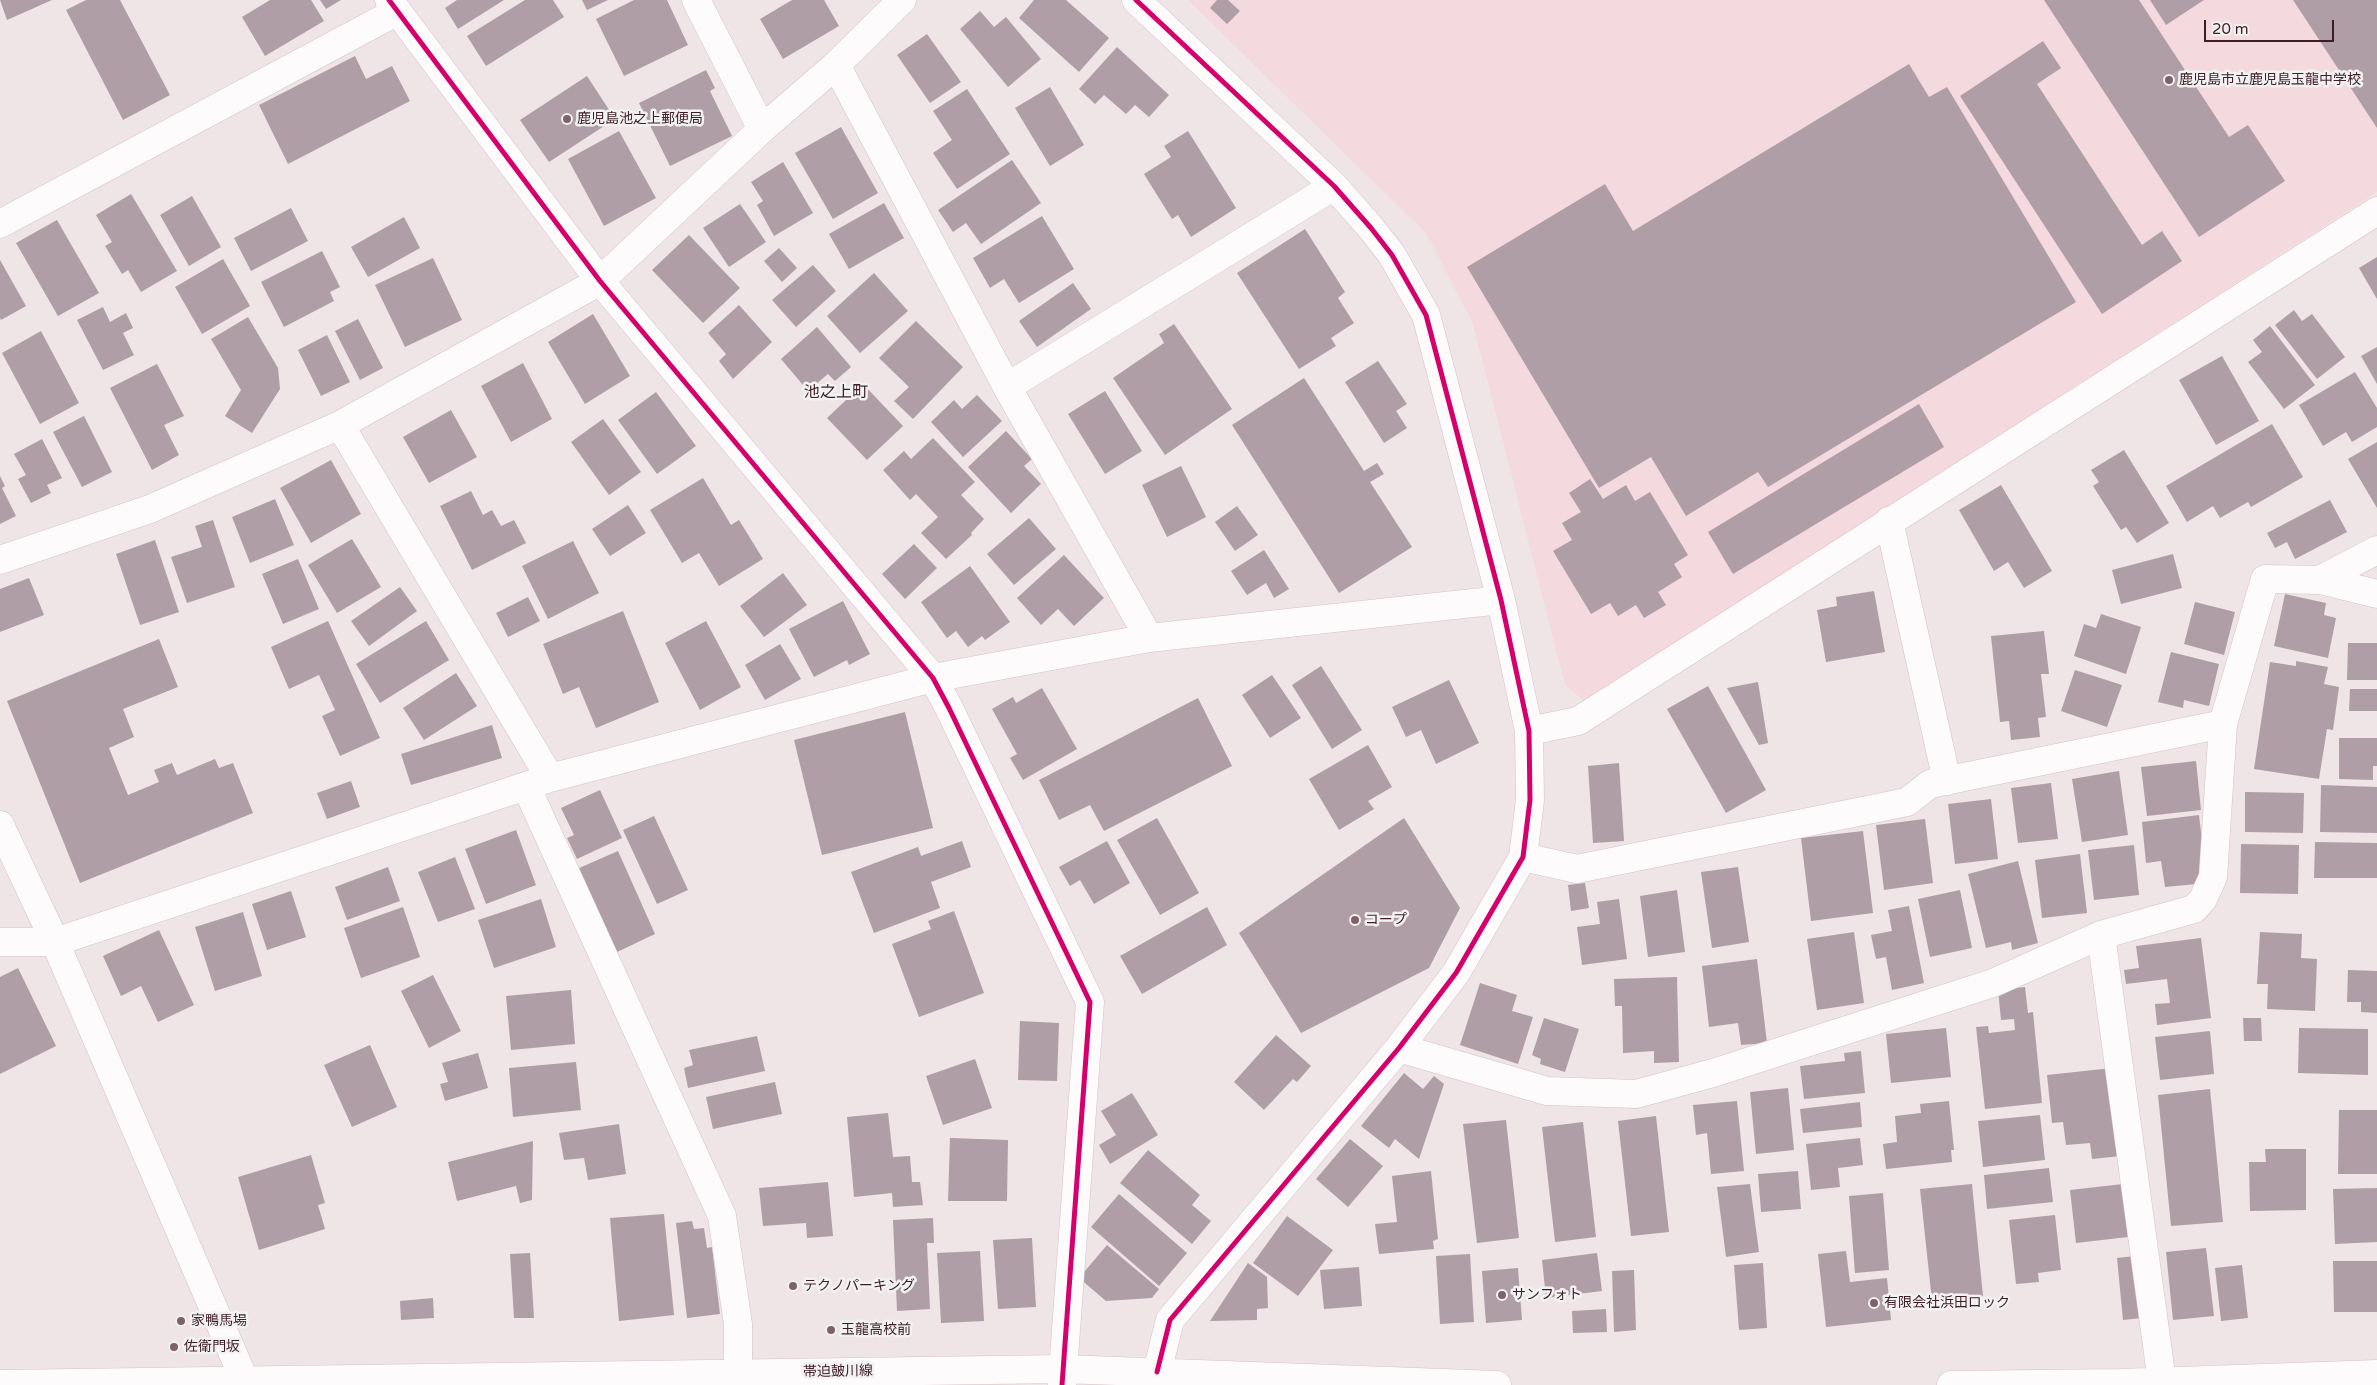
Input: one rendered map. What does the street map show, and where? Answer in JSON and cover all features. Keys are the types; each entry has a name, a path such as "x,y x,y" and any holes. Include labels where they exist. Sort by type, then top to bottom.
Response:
{"street":[{"path":"696,0 762,129"},
{"path":"0,560 150,510 340,425 600,281 762,129 836,65 902,0"},
{"path":"1136,0 1334,186 1392,255 1426,315 1500,600 1529,731 1530,800 1523,857 1456,973 1400,1048 1170,1320 1157,1372"},
{"path":"0,224 392,6 600,281 933,678 1090,1002 1063,1377"},
{"path":"836,65 1008,387 1149,638"},
{"path":"1008,387 1334,186"},
{"path":"1529,731 1578,721 2377,211"},
{"path":"340,425 538,782 722,1216 738,1324 738,1373"},
{"path":"1889,521 1947,781"},
{"path":"2320,580 2377,550"},
{"path":"1400,1048 1547,1091 1636,1094 1713,1073 1992,983 2101,935 2194,910 2203,898 2213,877 2223,724 2265,579 2320,580 2377,594"},
{"path":"0,942 55,942 538,782 933,678 1149,638 1500,600"},
{"path":"1523,857 1577,869 1907,802 1930,784 2223,724"},
{"path":"0,825 55,942 244,1382"},
{"path":"2101,935 2162,1382"},
{"name":"帯迫皷川線","path":"0,1384 244,1382 738,1373 1063,1377 1157,1372 1497,1385"},
{"path":"1951,1385 2120,1384 2377,1374"}],"shaded area":[{"path":"1188,0 2377,0 2377,192 1585,701 1565,685 1473,324 1426,233"}],"building":[{"path":"0,0 52,0 7,20"},
{"path":"86,0 120,0 170,95 123,120 66,10"},
{"path":"270,0 311,0 324,21 265,56 242,17"},
{"path":"320,0 341,0 326,9"},
{"path":"457,0 504,0 458,29 445,8"},
{"path":"525,0 553,0 564,17 486,66 467,36"},
{"path":"582,0 608,0 587,10"},
{"path":"634,0 667,0 688,45 624,76 596,19"},
{"path":"792,0 824,0 839,26 783,59 760,19"},
{"path":"1034,0 1066,0 1109,38 1079,72 1019,18"},
{"path":"1217,0 1228,0 1240,11 1227,24 1210,8"},
{"path":"2044,0 2139,0 2229,137 2248,125 2285,181 2199,237"},
{"path":"2150,0 2204,0 2166,25"},
{"path":"2293,0 2377,0 2377,128"},
{"path":"980,11 994,27 1006,17 1041,59 1008,87 960,29"},
{"path":"927,34 961,82 930,103 897,55"},
{"path":"2043,41 2061,68 2037,84 2142,245 2162,231 2182,261 2102,314 1960,96"},
{"path":"1117,47 1169,95 1149,117 1135,105 1126,114 1104,95 1095,104 1079,89"},
{"path":"355,56 366,79 392,66 410,101 288,164 259,105"},
{"path":"1909,64 1929,97 1947,87 2076,302 1768,487 1758,472 1686,516 1651,457 1599,488 1467,267 1605,184 1633,231"},
{"path":"706,70 715,88 710,91 732,136 670,166 639,103"},
{"name":"鹿児島池之上郵便局","path":"587,76 615,119 549,162 520,120"},
{"path":"1050,87 1084,145 1050,166 1015,108"},
{"path":"967,89 1010,154 957,189 933,153 952,140 933,111"},
{"path":"841,127 878,193 833,219 795,153"},
{"path":"619,131 656,198 604,226 568,159"},
{"path":"1188,131 1236,208 1191,237 1178,215 1172,219 1144,174 1171,157 1164,146"},
{"path":"1012,160 1041,203 981,244 966,223 953,232 938,210"},
{"path":"783,162 813,213 774,236 757,205 763,201 751,182"},
{"path":"131,194 177,271 141,292 128,270 122,274 105,246 112,242 96,215"},
{"path":"192,196 221,247 189,266 160,215"},
{"path":"884,203 904,238 849,269 829,234"},
{"path":"740,204 766,242 729,267 703,228"},
{"path":"291,208 308,241 251,271 234,238"},
{"path":"1042,216 1074,269 1019,303 1004,279 990,288 973,258"},
{"path":"404,217 420,248 368,277 351,247"},
{"path":"57,220 99,293 58,316 16,243"},
{"path":"1305,229 1345,292 1338,298 1354,323 1331,338 1336,346 1299,369 1237,273"},
{"path":"689,235 740,288 703,323 652,270"},
{"path":"779,248 797,268 782,282 764,261"},
{"path":"322,251 340,287 330,292 334,301 284,327 261,282"},
{"path":"2377,257 2377,299 2359,268"},
{"path":"433,258 462,320 405,347 375,285"},
{"path":"223,259 250,306 202,334 175,287"},
{"path":"0,260 26,306 1,320 0,318"},
{"path":"813,265 836,291 796,327 772,300"},
{"path":"874,273 908,311 860,353 827,316"},
{"path":"1073,283 1091,309 1037,347 1019,321"},
{"path":"739,305 772,342 733,379 719,361 726,354 708,333"},
{"path":"103,307 110,322 126,313 133,328 123,333 134,355 103,370 77,320"},
{"path":"2294,310 2302,321 2312,314 2345,357 2317,379 2275,325"},
{"path":"593,314 630,376 585,404 548,342"},
{"path":"248,317 278,368 280,389 252,433 225,416 241,390 211,339"},
{"path":"358,319 383,368 360,380 335,331"},
{"path":"916,321 963,367 913,419 894,401 909,387 879,358"},
{"path":"1174,324 1232,409 1165,455 1113,378 1164,343 1159,334"},
{"path":"2270,326 2315,385 2284,409 2248,362 2262,352 2253,340"},
{"path":"817,327 851,367 835,381 828,374 808,391 781,359"},
{"path":"41,331 79,403 40,424 2,353"},
{"path":"327,335 350,382 321,396 298,350"},
{"path":"2377,347 2377,384 2361,356"},
{"path":"2222,356 2259,421 2216,445 2179,380"},
{"path":"1378,361 1407,404 1396,411 1407,428 1384,443 1345,382"},
{"path":"523,363 552,419 511,442 481,386"},
{"path":"157,364 184,416 164,425 179,455 152,470 110,388"},
{"path":"2355,372 2377,408 2377,427 2352,442 2346,432 2323,446 2299,405"},
{"path":"1304,378 1364,471 1377,463 1384,474 1370,482 1412,547 1339,593 1232,425"},
{"path":"863,384 903,426 867,460 827,418"},
{"path":"1105,391 1142,451 1105,474 1068,414"},
{"path":"656,392 696,446 657,474 618,420"},
{"path":"977,395 1002,421 963,457 931,422 954,400 962,409"},
{"path":"1919,404 1944,447 1733,574 1708,532"},
{"path":"451,410 477,457 429,483 403,437"},
{"path":"84,416 112,472 82,487 53,432"},
{"path":"603,419 641,472 609,495 571,442"},
{"path":"2272,424 2303,477 2251,507 2248,502 2220,518 2213,506 2187,522 2166,486"},
{"path":"1006,431 1032,459 1024,466 1041,484 1011,513 968,467"},
{"path":"933,438 975,482 961,495 984,519 971,533 972,535 946,559 921,533 938,517 916,494 910,500 883,470 904,451 911,459"},
{"path":"42,439 62,478 47,485 51,493 31,503 18,479 26,475 14,454"},
{"path":"2377,442 2377,508 2348,459"},
{"path":"2124,450 2169,523 2137,543 2126,527 2121,530 2093,486 2099,482 2091,470"},
{"path":"331,460 361,514 311,543 280,488"},
{"path":"1181,466 1206,517 1167,537 1142,485"},
{"path":"0,476 5,486 2,488 16,516 0,524"},
{"path":"703,478 731,525 739,520 763,559 719,586 699,553 682,563 650,510"},
{"path":"1590,479 1603,499 1626,485 1635,501 1650,492 1688,555 1674,564 1682,577 1658,592 1666,605 1644,618 1636,605 1618,616 1610,603 1591,614 1553,551 1572,540 1562,523 1581,512 1569,493"},
{"path":"2001,485 2052,571 2024,588 2008,562 1994,571 1959,510"},
{"path":"471,491 483,515 492,510 501,526 514,520 526,543 472,570 440,506"},
{"path":"275,499 294,545 250,563 232,517"},
{"path":"2330,500 2347,532 2295,559 2287,542 2275,548 2267,533"},
{"path":"628,505 646,533 610,556 592,529"},
{"path":"1237,506 1258,535 1235,551 1215,522"},
{"path":"1029,518 1056,549 1014,585 987,554"},
{"path":"213,520 235,587 187,603 171,557 202,547 195,526"},
{"path":"352,539 381,587 337,613 308,565"},
{"path":"155,540 179,612 140,625 116,554"},
{"path":"573,541 599,593 548,619 522,566"},
{"path":"914,544 937,568 905,599 882,574"},
{"path":"1264,550 1289,589 1274,598 1266,583 1247,595 1231,571"},
{"path":"2173,554 2182,588 2121,604 2112,570"},
{"path":"1064,555 1104,598 1074,626 1058,609 1041,625 1017,598"},
{"path":"298,559 319,609 283,624 262,574"},
{"path":"970,566 1010,622 985,640 982,636 968,647 956,631 947,638 921,602"},
{"path":"783,573 807,605 764,637 740,606"},
{"path":"29,578 44,615 0,632 0,589"},
{"path":"400,587 417,611 369,646 351,621"},
{"path":"1874,591 1885,652 1826,662 1817,610 1837,606 1836,597"},
{"path":"2285,594 2326,603 2324,615 2336,618 2328,658 2274,646"},
{"path":"528,597 540,621 508,637 496,613"},
{"path":"843,601 870,654 849,665 847,660 814,677 789,629"},
{"path":"2195,602 2235,612 2224,655 2184,644"},
{"path":"623,611 659,702 596,728 579,687 563,694 543,644"},
{"path":"2101,614 2141,627 2126,674 2074,656 2084,624 2096,628"},
{"path":"328,621 380,738 340,756 322,716 335,710 319,675 289,689 271,647"},
{"path":"426,621 449,660 380,703 356,664"},
{"path":"706,621 741,687 700,710 665,643"},
{"path":"2044,631 2049,674 2041,674 2046,717 2038,718 2040,737 2011,740 2009,721 2000,722 1991,636"},
{"path":"159,639 178,687 123,709 134,737 109,748 128,795 159,782 154,770 172,763 177,775 215,759 219,768 233,763 253,813 80,883 7,701"},
{"path":"2348,643 2377,643 2377,680 2347,680"},
{"path":"780,644 801,679 765,700 745,665"},
{"path":"2171,652 2219,664 2209,706 2184,700 2183,708 2158,702"},
{"path":"2296,661 2328,667 2324,684 2339,687 2333,730 2327,729 2319,779 2254,769 2270,662 2296,666"},
{"path":"1321,666 1362,730 1332,749 1292,685"},
{"path":"2075,670 2122,685 2107,727 2061,711"},
{"path":"456,673 477,706 424,740 403,708"},
{"path":"1272,675 1301,718 1270,738 1242,695"},
{"path":"1449,680 1479,743 1436,764 1421,730 1406,737 1392,707"},
{"path":"1758,682 1768,743 1759,745 1727,688"},
{"path":"1708,686 1766,790 1726,813 1667,709"},
{"path":"1042,688 1077,749 1023,780 1010,758 1017,754 992,709 1013,697 1016,703"},
{"path":"2350,689 2377,689 2377,711 2349,711"},
{"path":"1198,698 1232,766 1104,831 1090,805 1059,820 1039,780"},
{"path":"905,712 933,828 822,855 794,740"},
{"path":"492,725 502,758 411,785 401,754"},
{"path":"2339,738 2377,738 2377,766 2373,766 2373,780 2339,779"},
{"path":"1368,745 1392,787 1368,801 1374,809 1339,830 1309,779"},
{"path":"2196,761 2201,810 2147,816 2141,767"},
{"path":"1619,763 1624,841 1593,843 1588,766"},
{"path":"2119,771 2128,835 2082,842 2072,779"},
{"path":"351,781 360,807 327,819 317,793"},
{"path":"2051,783 2058,839 2018,843 2011,788"},
{"path":"2321,785 2377,787 2377,833 2320,832"},
{"path":"600,790 622,838 577,859 567,838 574,835 561,808"},
{"path":"2245,792 2304,793 2303,833 2245,832"},
{"path":"1991,799 1998,859 1955,864 1948,804"},
{"path":"2199,815 2207,883 2165,887 2161,861 2146,863 2142,822"},
{"path":"654,816 688,890 657,904 623,830"},
{"path":"1157,818 1199,893 1160,915 1117,840"},
{"name":"コープ","path":"1404,818 1460,908 1429,968 1301,1033 1239,933"},
{"path":"1925,819 1933,883 1884,890 1876,825"},
{"path":"516,830 536,885 486,904 465,849"},
{"path":"1863,831 1873,913 1811,921 1801,838"},
{"path":"962,841 971,867 931,882 940,908 874,933 851,872 918,847 921,856"},
{"path":"1107,841 1130,883 1094,904 1080,880 1070,886 1059,867"},
{"path":"2315,842 2377,843 2377,878 2314,878"},
{"path":"2241,844 2299,845 2298,894 2240,893"},
{"path":"2134,845 2139,895 2094,900 2088,850"},
{"path":"618,851 655,934 615,953 577,869"},
{"path":"2080,854 2087,913 2042,918 2035,860"},
{"path":"455,857 475,909 438,922 418,872"},
{"path":"2018,861 2038,943 2012,950 2011,942 1986,948 1968,874"},
{"path":"388,867 400,901 347,920 335,887"},
{"path":"1738,867 1749,942 1712,948 1701,872"},
{"path":"1585,883 1589,908 1571,911 1568,885"},
{"path":"1677,890 1685,952 1648,957 1640,896"},
{"path":"1960,890 1972,948 1930,957 1918,899"},
{"path":"291,891 306,937 267,950 252,904"},
{"path":"541,899 556,947 494,968 478,920"},
{"path":"1619,899 1627,959 1582,965 1577,927 1600,924 1597,902"},
{"path":"1909,906 1924,983 1892,990 1886,957 1876,959 1871,935 1892,931 1888,910"},
{"path":"403,907 420,957 361,978 344,928"},
{"path":"1207,907 1227,945 1142,994 1120,956"},
{"path":"954,911 984,993 919,1017 892,944 931,929 928,921"},
{"path":"243,912 262,976 215,991 195,927"},
{"path":"159,930 194,1005 158,1022 141,986 121,996 103,956"},
{"path":"1854,932 1864,1003 1817,1010 1807,939"},
{"path":"2260,932 2302,934 2301,958 2317,959 2315,1011 2267,1009 2268,984 2257,984"},
{"path":"2201,938 2211,1018 2157,1025 2155,1004 2170,1003 2167,979 2126,984 2124,970 2139,968 2136,946"},
{"path":"1757,959 1767,1043 1741,1045 1738,1023 1709,1027 1702,966"},
{"path":"18,968 56,1046 0,1074 0,977"},
{"path":"2348,970 2377,971 2377,1013 2361,1012 2361,1002 2347,1002"},
{"path":"433,975 461,1031 429,1048 401,991"},
{"path":"1677,977 1679,1062 1654,1063 1654,1051 1623,1053 1622,1006 1615,1006 1614,979"},
{"path":"1480,983 1517,995 1512,1011 1533,1017 1518,1064 1460,1045"},
{"path":"2025,987 2028,1013 2033,1012 2042,1103 1985,1109 1976,1027 1988,1026 1989,1033 2015,1030 2014,1019 2001,1020 1998,990"},
{"path":"571,990 575,1044 511,1050 506,996"},
{"path":"1544,1018 1579,1029 1565,1072 1540,1064 1541,1059 1532,1055"},
{"path":"2243,1018 2261,1018 2262,1041 2244,1041"},
{"path":"1020,1021 1059,1023 1057,1081 1018,1080"},
{"path":"1946,1028 1951,1077 1891,1083 1886,1034"},
{"path":"2299,1028 2368,1029 2368,1075 2298,1073"},
{"path":"2210,1031 2214,1074 2160,1080 2155,1037"},
{"path":"1276,1035 1311,1066 1297,1082 1293,1079 1264,1110 1234,1082"},
{"path":"757,1036 765,1071 688,1088 684,1068 693,1065 689,1050"},
{"path":"370,1045 397,1107 352,1127 324,1065"},
{"path":"1861,1051 1865,1093 1804,1099 1800,1066 1845,1061 1844,1053"},
{"path":"478,1053 488,1088 445,1101 440,1084 448,1082 442,1063"},
{"path":"975,1059 992,1108 943,1125 926,1076"},
{"path":"576,1062 581,1110 513,1117 509,1068"},
{"path":"2112,1068 2121,1156 2092,1159 2090,1143 2066,1145 2063,1122 2052,1123 2047,1075"},
{"path":"1404,1073 1423,1089 1434,1076 1444,1084 1419,1159 1395,1139 1389,1148 1361,1126"},
{"path":"775,1082 782,1114 713,1129 706,1097"},
{"path":"1788,1088 1794,1150 1756,1154 1750,1092"},
{"path":"2210,1089 2223,1222 2171,1226 2158,1095"},
{"path":"1132,1093 1158,1135 1110,1164 1099,1145 1116,1135 1101,1111"},
{"path":"1737,1101 1744,1171 1711,1174 1707,1133 1696,1135 1693,1105"},
{"path":"1949,1101 1954,1150 1951,1150 1952,1162 1886,1169 1883,1144 1897,1142 1895,1116 1921,1113 1920,1104"},
{"path":"1860,1102 1862,1127 1803,1133 1800,1109"},
{"path":"2339,1110 2377,1110 2377,1174 2338,1174"},
{"path":"888,1113 893,1157 910,1156 912,1182 920,1182 923,1205 893,1207 892,1193 854,1197 847,1117"},
{"path":"2040,1115 2045,1160 1983,1167 1978,1121"},
{"path":"1656,1116 1669,1232 1631,1236 1618,1121"},
{"path":"1506,1120 1519,1238 1477,1243 1463,1124"},
{"path":"1583,1122 1596,1237 1555,1242 1542,1127"},
{"path":"619,1124 626,1174 588,1180 584,1158 564,1160 559,1133"},
{"path":"950,1138 1008,1140 1007,1201 948,1201"},
{"path":"1860,1138 1863,1165 1838,1168 1840,1187 1811,1190 1806,1144"},
{"path":"1350,1139 1383,1166 1348,1207 1316,1179"},
{"path":"533,1141 532,1200 520,1203 516,1186 457,1201 448,1162"},
{"path":"2265,1149 2306,1149 2306,1210 2250,1211 2249,1162 2266,1162"},
{"path":"1148,1150 1200,1195 1192,1205 1211,1221 1192,1244 1120,1183"},
{"path":"311,1155 325,1203 318,1205 325,1229 259,1250 238,1177"},
{"path":"2049,1168 2053,1202 1987,1209 1984,1175"},
{"path":"1431,1171 1438,1239 1433,1241 1434,1249 1379,1254 1375,1224 1397,1222 1392,1176"},
{"path":"1798,1171 1801,1209 1761,1212 1758,1174"},
{"path":"828,1182 833,1236 807,1238 806,1223 763,1226 759,1188"},
{"path":"1750,1184 1759,1252 1726,1257 1717,1187"},
{"path":"1972,1184 1983,1296 1932,1301 1920,1189"},
{"path":"2123,1184 2128,1237 2076,1243 2070,1190"},
{"path":"2377,1188 2377,1242 2335,1244 2333,1189"},
{"path":"1883,1193 1889,1270 1855,1273 1849,1196"},
{"path":"1119,1194 1187,1253 1159,1286 1091,1227"},
{"path":"664,1214 674,1315 619,1321 610,1218"},
{"path":"2055,1215 2061,1270 2038,1273 2039,1282 2016,1284 2009,1220"},
{"path":"1287,1216 1333,1250 1298,1296 1253,1263"},
{"path":"933,1218 934,1243 927,1243 930,1309 897,1311 893,1220"},
{"path":"692,1221 694,1229 704,1228 707,1248 712,1247 720,1314 687,1318 676,1223"},
{"path":"1032,1238 1036,1307 998,1309 993,1240"},
{"path":"1107,1245 1159,1289 1152,1298 1106,1301 1079,1278"},
{"path":"2206,1248 2214,1316 2173,1320 2166,1252"},
{"path":"980,1251 984,1321 941,1323 937,1253"},
{"path":"1846,1251 1850,1282 1887,1278 1891,1320 1826,1327 1818,1254"},
{"path":"530,1253 534,1318 514,1318 510,1254"},
{"path":"1597,1253 1602,1291 1546,1298 1542,1260"},
{"path":"1470,1254 1474,1322 1440,1324 1436,1256"},
{"path":"2135,1256 2142,1318 2123,1320 2117,1258"},
{"path":"2333,1261 2377,1261 2377,1312 2334,1312"},
{"path":"1248,1263 1267,1277 1268,1308 1257,1309 1257,1320 1210,1321"},
{"path":"1763,1263 1767,1328 1739,1330 1734,1265"},
{"path":"2242,1265 2248,1318 2221,1321 2215,1268"},
{"path":"1359,1267 1362,1306 1324,1309 1320,1270"},
{"name":"サンフォト","path":"1518,1268 1522,1320 1486,1323 1482,1271"},
{"path":"1634,1270 1636,1330 1614,1332 1612,1271"},
{"path":"433,1298 434,1318 401,1320 400,1301"},
{"path":"1606,1309 1607,1332 1573,1333 1572,1311"}],"cycle path":[{"path":"389,0 600,281 933,678 949,708 1090,1002 1062,1385"},
{"path":"1136,0 1334,186 1392,255 1426,315 1501,600 1529,731 1530,800 1523,857 1456,973 1399,1048 1170,1320 1157,1372"}],"place":[{"name":"鹿児島市立鹿児島玉龍中学校","path":"2169,80"},
{"name":"鹿児島池之上郵便局","path":"567,119"},
{"name":"コープ","path":"1355,920"},
{"name":"テクノパーキング","path":"793,1286"},
{"name":"サンフォト","path":"1502,1295"},
{"name":"有限会社浜田ロック","path":"1874,1303"},
{"name":"家鴨馬場","path":"181,1321"},
{"name":"玉龍高校前","path":"831,1330"},
{"name":"佐衛門坂","path":"174,1347"}],"district":[{"name":"池之上町","path":"836,393"}]}
